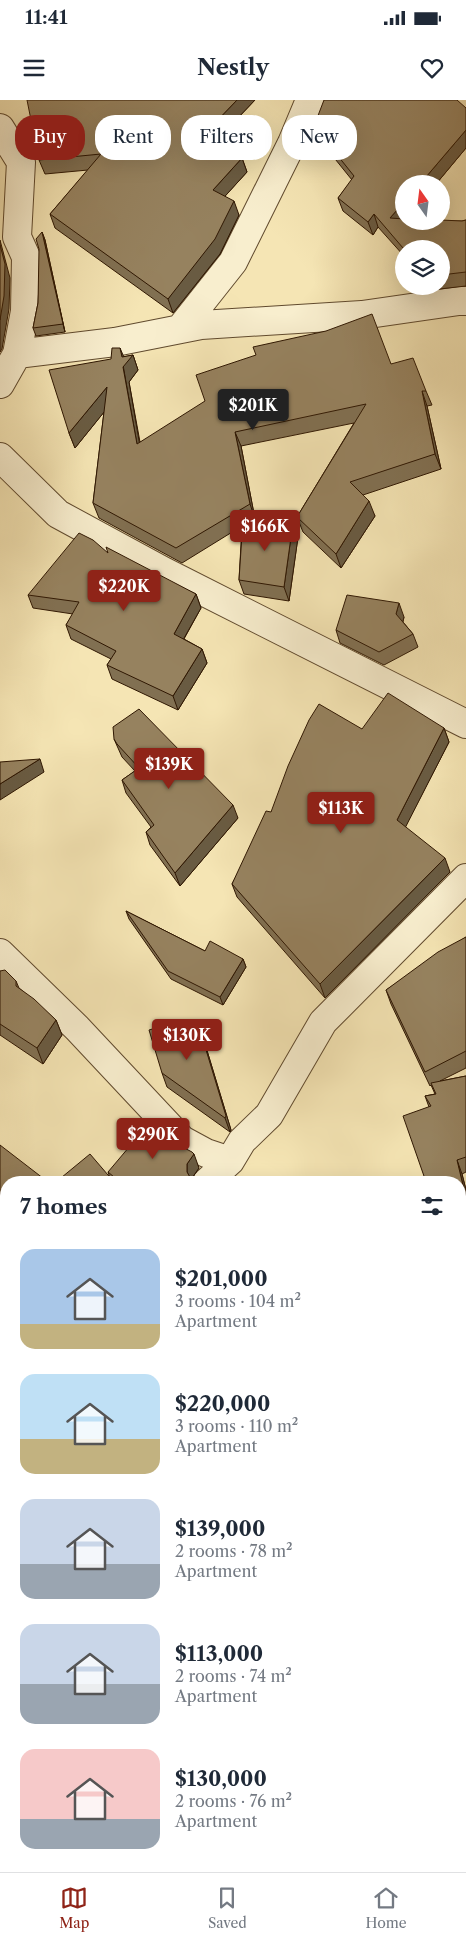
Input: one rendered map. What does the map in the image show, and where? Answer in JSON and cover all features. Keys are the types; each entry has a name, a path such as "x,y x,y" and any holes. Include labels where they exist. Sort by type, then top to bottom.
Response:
{"street":[{"path":"180,329 233,262 292,143 310,100"},
{"path":"0,128 21,162 17,237 26,256 25,311 18,354 0,384"},
{"path":"18,354 115,342 201,325 362,316 466,301"},
{"path":"0,457 58,514 165,572 466,724"},
{"path":"214,1176 230,1161 242,1141 269,1115 323,1022 466,878"},
{"path":"2,958 77,1028 182,1140 206,1153 230,1161"}],"building":[{"path":"27,100 237,100 222,115 181,115 181,160 240,160 213,190 234,201 215,239 168,299 50,214 96,160 171,160 171,115 95,115 95,155 85,156 85,115 30,115"},
{"path":"324,100 457,100 466,108 466,130 428,175 395,175 395,212 390,218 395,218 395,230 450,230 450,220 466,220 466,272 450,274 450,240 396,240 374,214 368,222 338,198 354,176 341,160 357,160 357,115 318,115"},
{"path":"42,232 63,324 33,328 38,303 39,249 36,239"},
{"path":"0,245 5,264 4,296 0,320"},
{"path":"372,314 391,364 413,358 426,391 422,391 435,454 350,482 369,501 336,554 297,517 366,404 235,432 250,504 176,548 93,503 107,387 69,433 49,370 111,359 112,348 120,348 122,357 133,355 123,367 137,444 205,401 196,375 256,355 253,347 326,331"},
{"path":"243,519 293,523 284,587 239,580"},
{"path":"79,533 93,540 108,553 106,547 196,594 174,634 202,649 173,696 107,665 116,651 66,625 79,602 28,595"},
{"path":"347,595 399,603 396,614 413,634 379,652 336,630"},
{"path":"388,693 444,728 397,820 445,858 320,984 232,884 266,811 271,812 288,766 309,720 319,704 362,729"},
{"path":"139,709 233,805 175,873 146,832 154,825 122,780 139,768 117,744 114,739 113,727"},
{"path":"40,759 0,784 0,762"},
{"path":"126,911 205,951 210,941 243,959 220,997 168,971"},
{"path":"466,937 466,1051 425,1072 386,990 438,952"},
{"path":"5,970 16,981 16,986 34,999 56,1020 37,1048 0,1024 0,971"},
{"path":"183,1020 197,1020 226,1116 225,1118 162,1073 149,1030"},
{"path":"466,1076 466,1157 457,1160 461,1176 424,1176 403,1116 431,1106 425,1096 436,1094 431,1083"},
{"path":"151,1121 169,1140 194,1154 187,1164 189,1176 113,1176 108,1172"},
{"path":"0,1145 40,1176 0,1176"},
{"path":"90,1154 109,1176 63,1176"}]}
